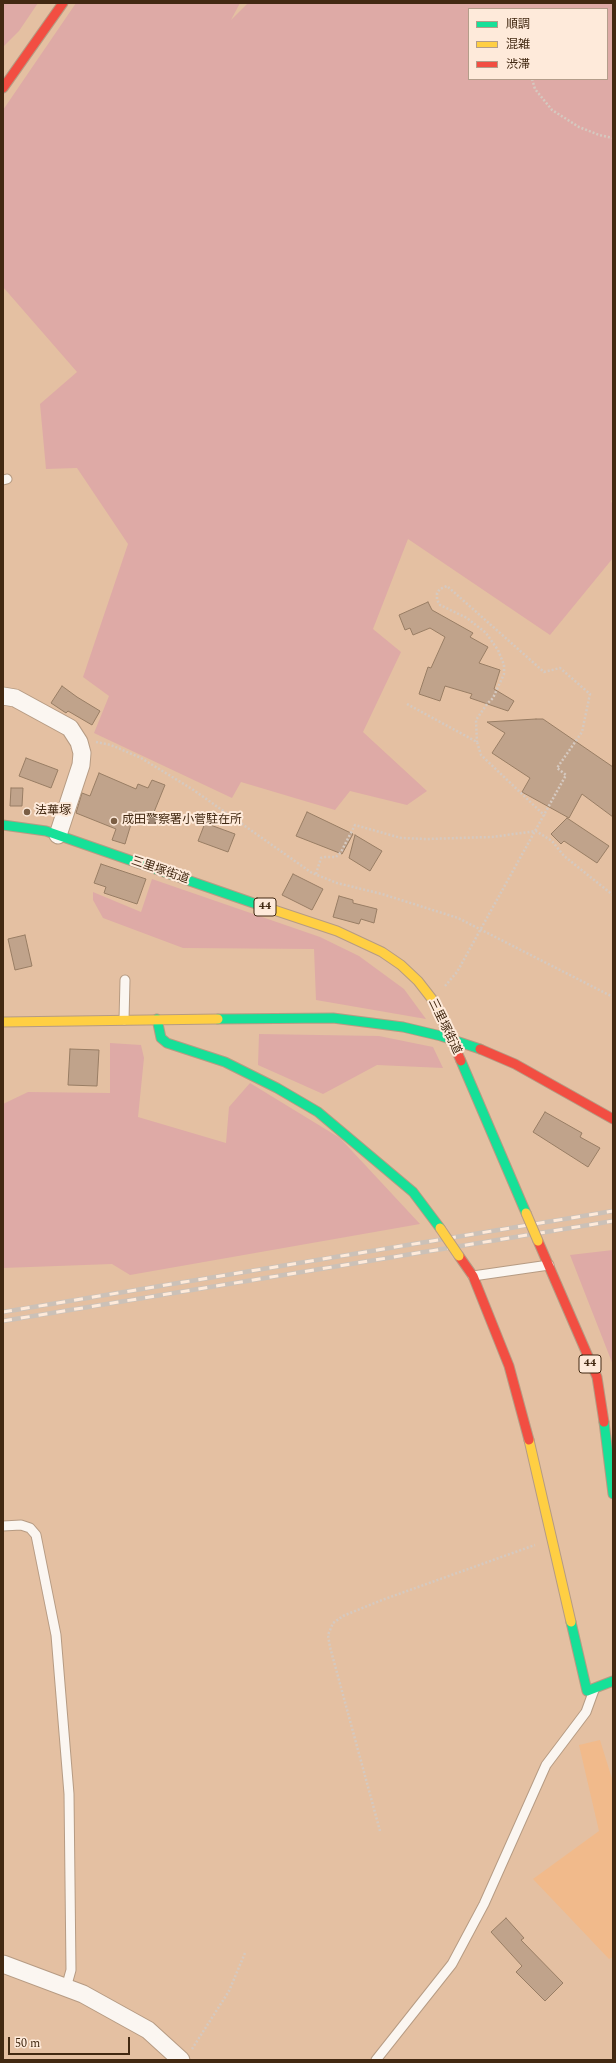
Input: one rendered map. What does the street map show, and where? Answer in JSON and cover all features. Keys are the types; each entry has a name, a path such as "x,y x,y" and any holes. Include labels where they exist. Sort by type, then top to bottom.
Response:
{"street":[{"path":"3,88 63,3"},
{"path":"3,696 15,698 70,728 79,742 82,753 81,766 58,835"},
{"name":"三里塚街道","path":"3,825 46,831 344,934 382,952 401,965 418,980 432,999 462,1061 549,1265 582,1347 597,1377 602,1404 613,1494"},
{"path":"3,1022 333,1018 403,1027 447,1038 508,1061 553,1084 613,1119"},
{"path":"157,1019 161,1038 168,1043 225,1062 277,1088 318,1112 396,1176 413,1192 440,1228 473,1276 508,1366 532,1449 587,1691 613,1680"},
{"path":"3,1964 83,1994 148,2030 185,2057"}],"lane":[{"path":"124,1020 125,980"},
{"path":"473,1276 549,1265"},
{"path":"3,1526 21,1525 30,1528 36,1535 56,1635 69,1794 71,1970 66,1988"},
{"path":"376,2060 452,1964 484,1904 546,1765 586,1712 594,1689"}],"path":[{"path":"532,80 535,89 552,110 579,127 599,135 613,138"},
{"path":"432,999 457,972 545,816 566,775 557,768 582,732 590,694 560,668 544,672 447,586 440,589 437,593 437,600 440,605 467,618 486,633 498,650 504,665 504,674 493,698 476,720 477,742 481,755 545,816"},
{"path":"407,704 477,742"},
{"path":"79,742 94,742 111,745 141,758 192,789 289,859 316,874 337,883 382,894 458,918 613,997"},
{"path":"316,874 321,858 336,857 341,852 355,825 401,838 426,839 492,837 536,832 552,841 564,856 613,895"},
{"path":"380,1831 330,1647 328,1635 333,1624 343,1616 382,1600 552,1538"},
{"path":"185,2057 229,1991 245,1953"}],"shaded area":[{"path":"3,3 38,3 19,31 3,47"},
{"path":"76,3 240,3 231,20 248,3 613,3 613,499 611,501 613,505 613,558 550,635 408,539 373,629 401,652 363,732 427,791 407,805 350,791 335,810 241,782 232,798 94,733 109,696 83,677 128,544 77,468 46,469 40,404 77,372 3,287 3,110"},
{"path":"152,879 320,937 359,956 404,989 426,1019 316,1000 314,949 183,948 103,918 93,900 93,892 141,912"},
{"path":"259,1034 379,1036 433,1047 443,1068 377,1065 323,1094 258,1065"},
{"path":"110,1043 141,1045 144,1058 138,1117 226,1143 229,1107 250,1083 340,1138 420,1224 130,1275 112,1264 3,1268 3,1104 28,1092 110,1093"},
{"path":"613,1250 613,1365 570,1255"},
{"path":"600,1740 613,1782 613,1957 609,1959 533,1879 599,1831 579,1745"}],"building":[{"path":"428,602 432,610 473,633 470,637 488,647 479,663 500,670 494,689 514,701 508,711 470,698 472,694 445,686 440,701 419,694 428,667 431,668 445,637 430,628 413,635 410,628 405,630 399,615"},
{"path":"62,686 100,711 92,725 68,711 66,713 51,703"},
{"path":"543,719 613,767 613,817 582,794 569,818 522,792 530,778 492,753 505,733 487,722"},
{"path":"26,758 58,770 51,788 19,776"},
{"path":"99,773 136,789 138,784 148,788 152,780 165,785 152,817 135,811 125,844 112,840 116,829 76,813 82,793 90,796"},
{"path":"11,788 23,788 22,806 10,806"},
{"path":"307,812 353,834 342,854 296,836"},
{"path":"567,818 609,846 597,863 564,841 561,844 551,834"},
{"path":"205,823 235,834 228,852 198,841"},
{"path":"355,835 382,851 370,871 349,858"},
{"path":"101,864 146,879 137,904 104,893 106,887 94,883"},
{"path":"293,874 323,889 312,910 282,895"},
{"path":"339,896 353,900 353,903 377,909 374,923 361,919 359,924 333,917"},
{"path":"25,935 32,966 15,970 8,939"},
{"path":"70,1049 99,1050 97,1086 68,1085"},
{"path":"545,1112 582,1133 580,1137 600,1148 588,1167 533,1132"},
{"path":"506,1918 524,1938 521,1940 563,1983 545,2001 516,1972 522,1966 491,1932"}],"railway":[{"path":"3,1312 613,1211"},
{"path":"3,1321 613,1221"}],"traffic: fast":[{"path":"3,825 46,831 259,905"},
{"path":"218,1019 333,1018 403,1027 441,1036 480,1049"},
{"path":"157,1019 161,1038 167,1043 225,1062 277,1088 318,1112 413,1192 440,1228"},
{"path":"461,1061 526,1213"},
{"path":"604,1422 613,1494"},
{"path":"571,1622 587,1691 613,1681"}],"traffic: slow":[{"path":"259,905 337,931 382,952 401,965 418,981 432,999 443,1021"},
{"path":"3,1022 218,1019"},
{"path":"526,1213 538,1241"},
{"path":"440,1228 459,1256"},
{"path":"529,1440 571,1622"}],"traffic: jam":[{"path":"3,88 63,3"},
{"path":"443,1021 461,1061"},
{"path":"480,1049 515,1064 613,1119"},
{"path":"538,1241 597,1377 604,1422"},
{"path":"459,1256 473,1276 509,1366 529,1440"}],"place":[{"name":"法華塚","path":"27,812"},
{"name":"成田警察署小菅駐在所","path":"114,821"}]}
